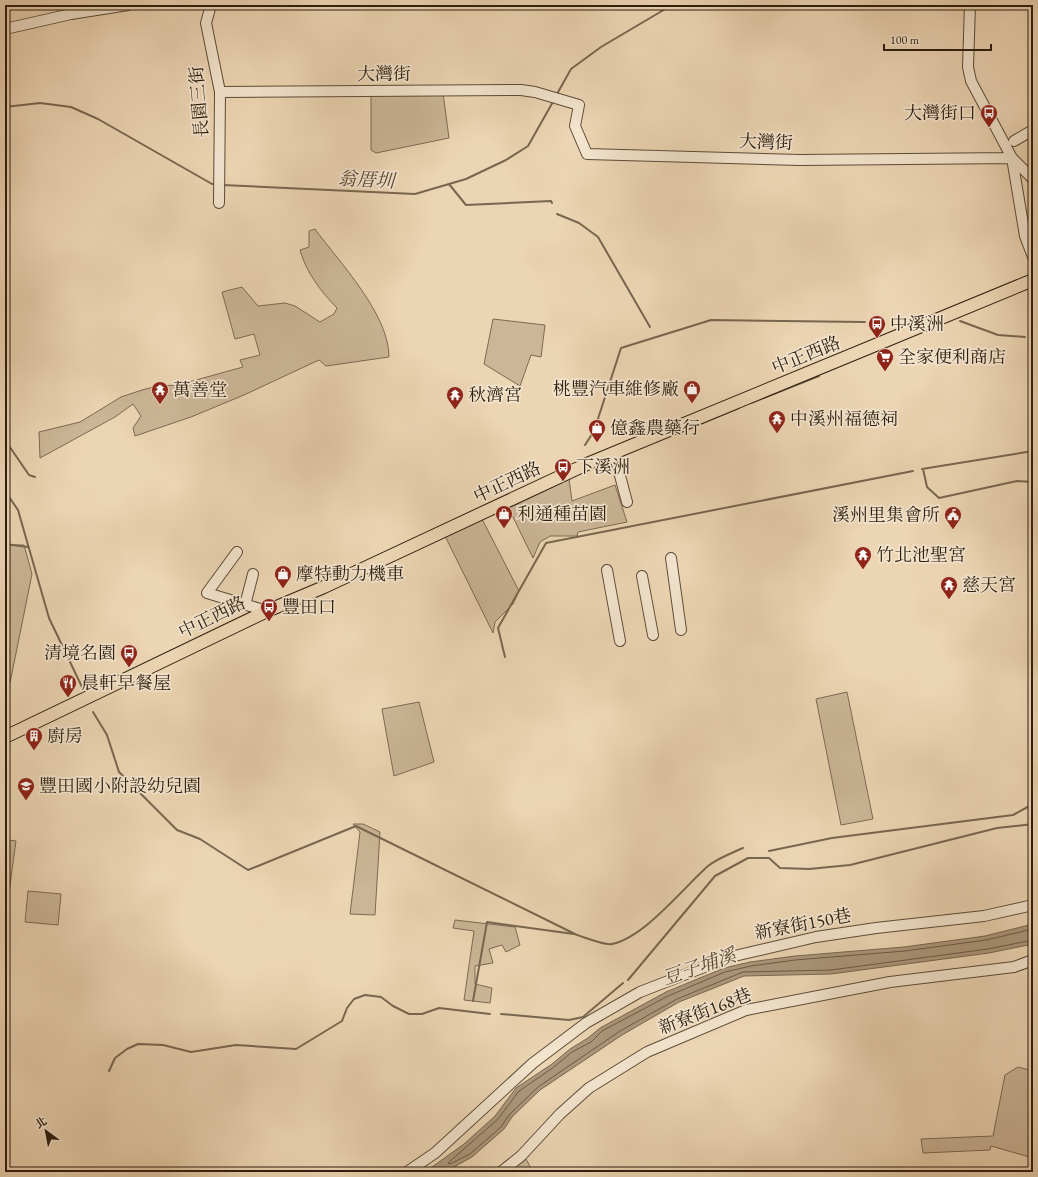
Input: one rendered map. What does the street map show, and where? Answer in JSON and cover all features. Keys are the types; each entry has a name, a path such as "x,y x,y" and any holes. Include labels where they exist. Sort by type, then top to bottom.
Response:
{"main road":[{"name":"中正西路","path":"5,737 267,611 324,587 414,544 614,453 1033,280"}],"street":[{"path":"5,29 71,14 128,5"},
{"name":"長園三街","path":"211,5 206,23 220,92 219,203"},
{"path":"970,5 968,67 971,81 1012,158 1033,178"},
{"name":"大灣街","path":"220,92 521,90 579,105 575,126 587,154 800,160 1012,158"},
{"path":"1014,141 1033,130"},
{"path":"1012,158 1025,236 1033,257"},
{"path":"614,453 627,502"},
{"path":"237,552 207,593 267,611"},
{"path":"671,558 681,630"},
{"path":"607,570 620,641"},
{"path":"244,605 253,574"},
{"path":"642,576 653,635"},
{"name":"新寮街150巷","path":"407,1172 435,1153 533,1063 586,1023 640,992 730,957 816,937 876,928 984,916 1033,905"},
{"name":"新寮街168巷","path":"501,1172 521,1156 560,1114 589,1088 647,1052 746,1010 890,982 1014,967 1033,960"}],"shaded area":[{"path":"371,93 443,93 449,138 376,153 371,150"},
{"path":"315,229 349,273 372,307 381,324 387,341 389,357 326,366 319,360 244,395 191,417 135,436 133,428 141,416 133,404 115,417 40,458 39,432 80,422 121,397 157,386 178,385 243,367 240,360 260,355 254,334 235,339 222,292 242,287 258,306 285,303 295,306 320,322 334,314 337,308 325,295 310,274 300,250 309,247 309,231"},
{"path":"493,319 545,325 541,357 531,355 520,386 484,364"},
{"path":"569,479 572,501 615,485 627,522 578,532 577,536 550,536 540,542 533,558 508,507"},
{"path":"482,519 519,591 513,604 495,622 493,633 445,536"},
{"path":"8,545 24,545 32,574 10,683 5,684 5,566"},
{"path":"847,692 873,819 841,825 816,699"},
{"path":"419,702 434,762 394,776 382,709"},
{"path":"5,794 10,795 6,826 5,825"},
{"path":"353,824 363,824 380,832 375,915 350,914 360,832"},
{"path":"8,840 16,841 5,922 5,848 6,849"},
{"path":"28,891 61,894 58,925 25,922"},
{"path":"455,920 515,927 520,945 506,952 502,945 489,949 493,963 475,966 475,984 492,988 490,1003 464,1000 474,931 453,928"},
{"path":"1018,1067 1033,1071 1033,1158 991,1146 990,1150 923,1153 921,1139 993,1136 1005,1075"},
{"path":"526,1159 533,1172 509,1172"}],"water":[{"name":"豆子埔溪","path":"1033,924 1033,944 989,953 831,974 744,976 679,1002 622,1035 540,1090 512,1117 504,1129 472,1157 445,1172 425,1172 464,1144 495,1116 516,1088 552,1064 600,1028 666,992 724,968 750,962 795,956 904,947 985,936"}],"waterway":[{"name":"翁厝圳","path":"557,94 571,69 601,47 672,5"},
{"name":"翁厝圳","path":"222,185 415,194 466,179 506,160 528,146 554,100"},
{"name":"翁厝圳","path":"5,107 40,103 71,107 98,119 212,184 216,184"},
{"path":"449,184 466,205 551,201 552,203"},
{"path":"557,214 579,223 598,237 650,327"},
{"path":"585,445 594,431 621,348 711,320 865,322"},
{"path":"960,321 998,335 1025,337"},
{"path":"751,403 819,376"},
{"path":"681,432 739,408"},
{"path":"5,440 29,475 35,477"},
{"path":"922,469 1033,451"},
{"path":"923,469 927,487 939,498 1017,481 1033,482"},
{"path":"505,657 498,628 546,543 913,471"},
{"path":"5,491 18,510 49,618 82,687"},
{"path":"5,544 28,547"},
{"path":"93,712 107,735 119,772 177,830 200,839 248,870 356,826 577,935 600,943 612,944 625,940 650,922 712,863 743,848"},
{"path":"769,851 832,838 1013,815 1033,804"},
{"path":"628,980 715,876 748,858 769,858 780,868 809,869 850,865 997,828 1033,824"},
{"path":"473,1001 487,922 574,934"},
{"path":"501,1014 569,1020 583,1017 623,983"},
{"path":"109,1071 115,1058 127,1049 138,1044 163,1045 191,1052 236,1045 296,1049 342,1021 347,1008 354,999 365,995 381,997 393,1006 409,1014 422,1014 439,1008 490,1014"}],"place":[{"name":"大灣街口","path":"989,128"},
{"name":"中溪洲","path":"877,339"},
{"name":"全家便利商店","path":"885,372"},
{"name":"桃豐汽車維修廠","path":"692,404"},
{"name":"萬善堂","path":"160,405"},
{"name":"秋濟宮","path":"455,410"},
{"name":"中溪州福德祠","path":"777,434"},
{"name":"億鑫農藥行","path":"597,443"},
{"name":"下溪洲","path":"563,482"},
{"name":"利通種苗園","path":"504,529"},
{"name":"溪州里集會所","path":"953,530"},
{"name":"竹北池聖宮","path":"863,570"},
{"name":"摩特動力機車","path":"283,589"},
{"name":"慈天宮","path":"949,600"},
{"name":"豐田口","path":"269,622"},
{"name":"清境名園","path":"129,668"},
{"name":"晨軒早餐屋","path":"68,698"},
{"name":"廚房","path":"34,751"},
{"name":"豐田國小附設幼兒園","path":"26,801"}]}
